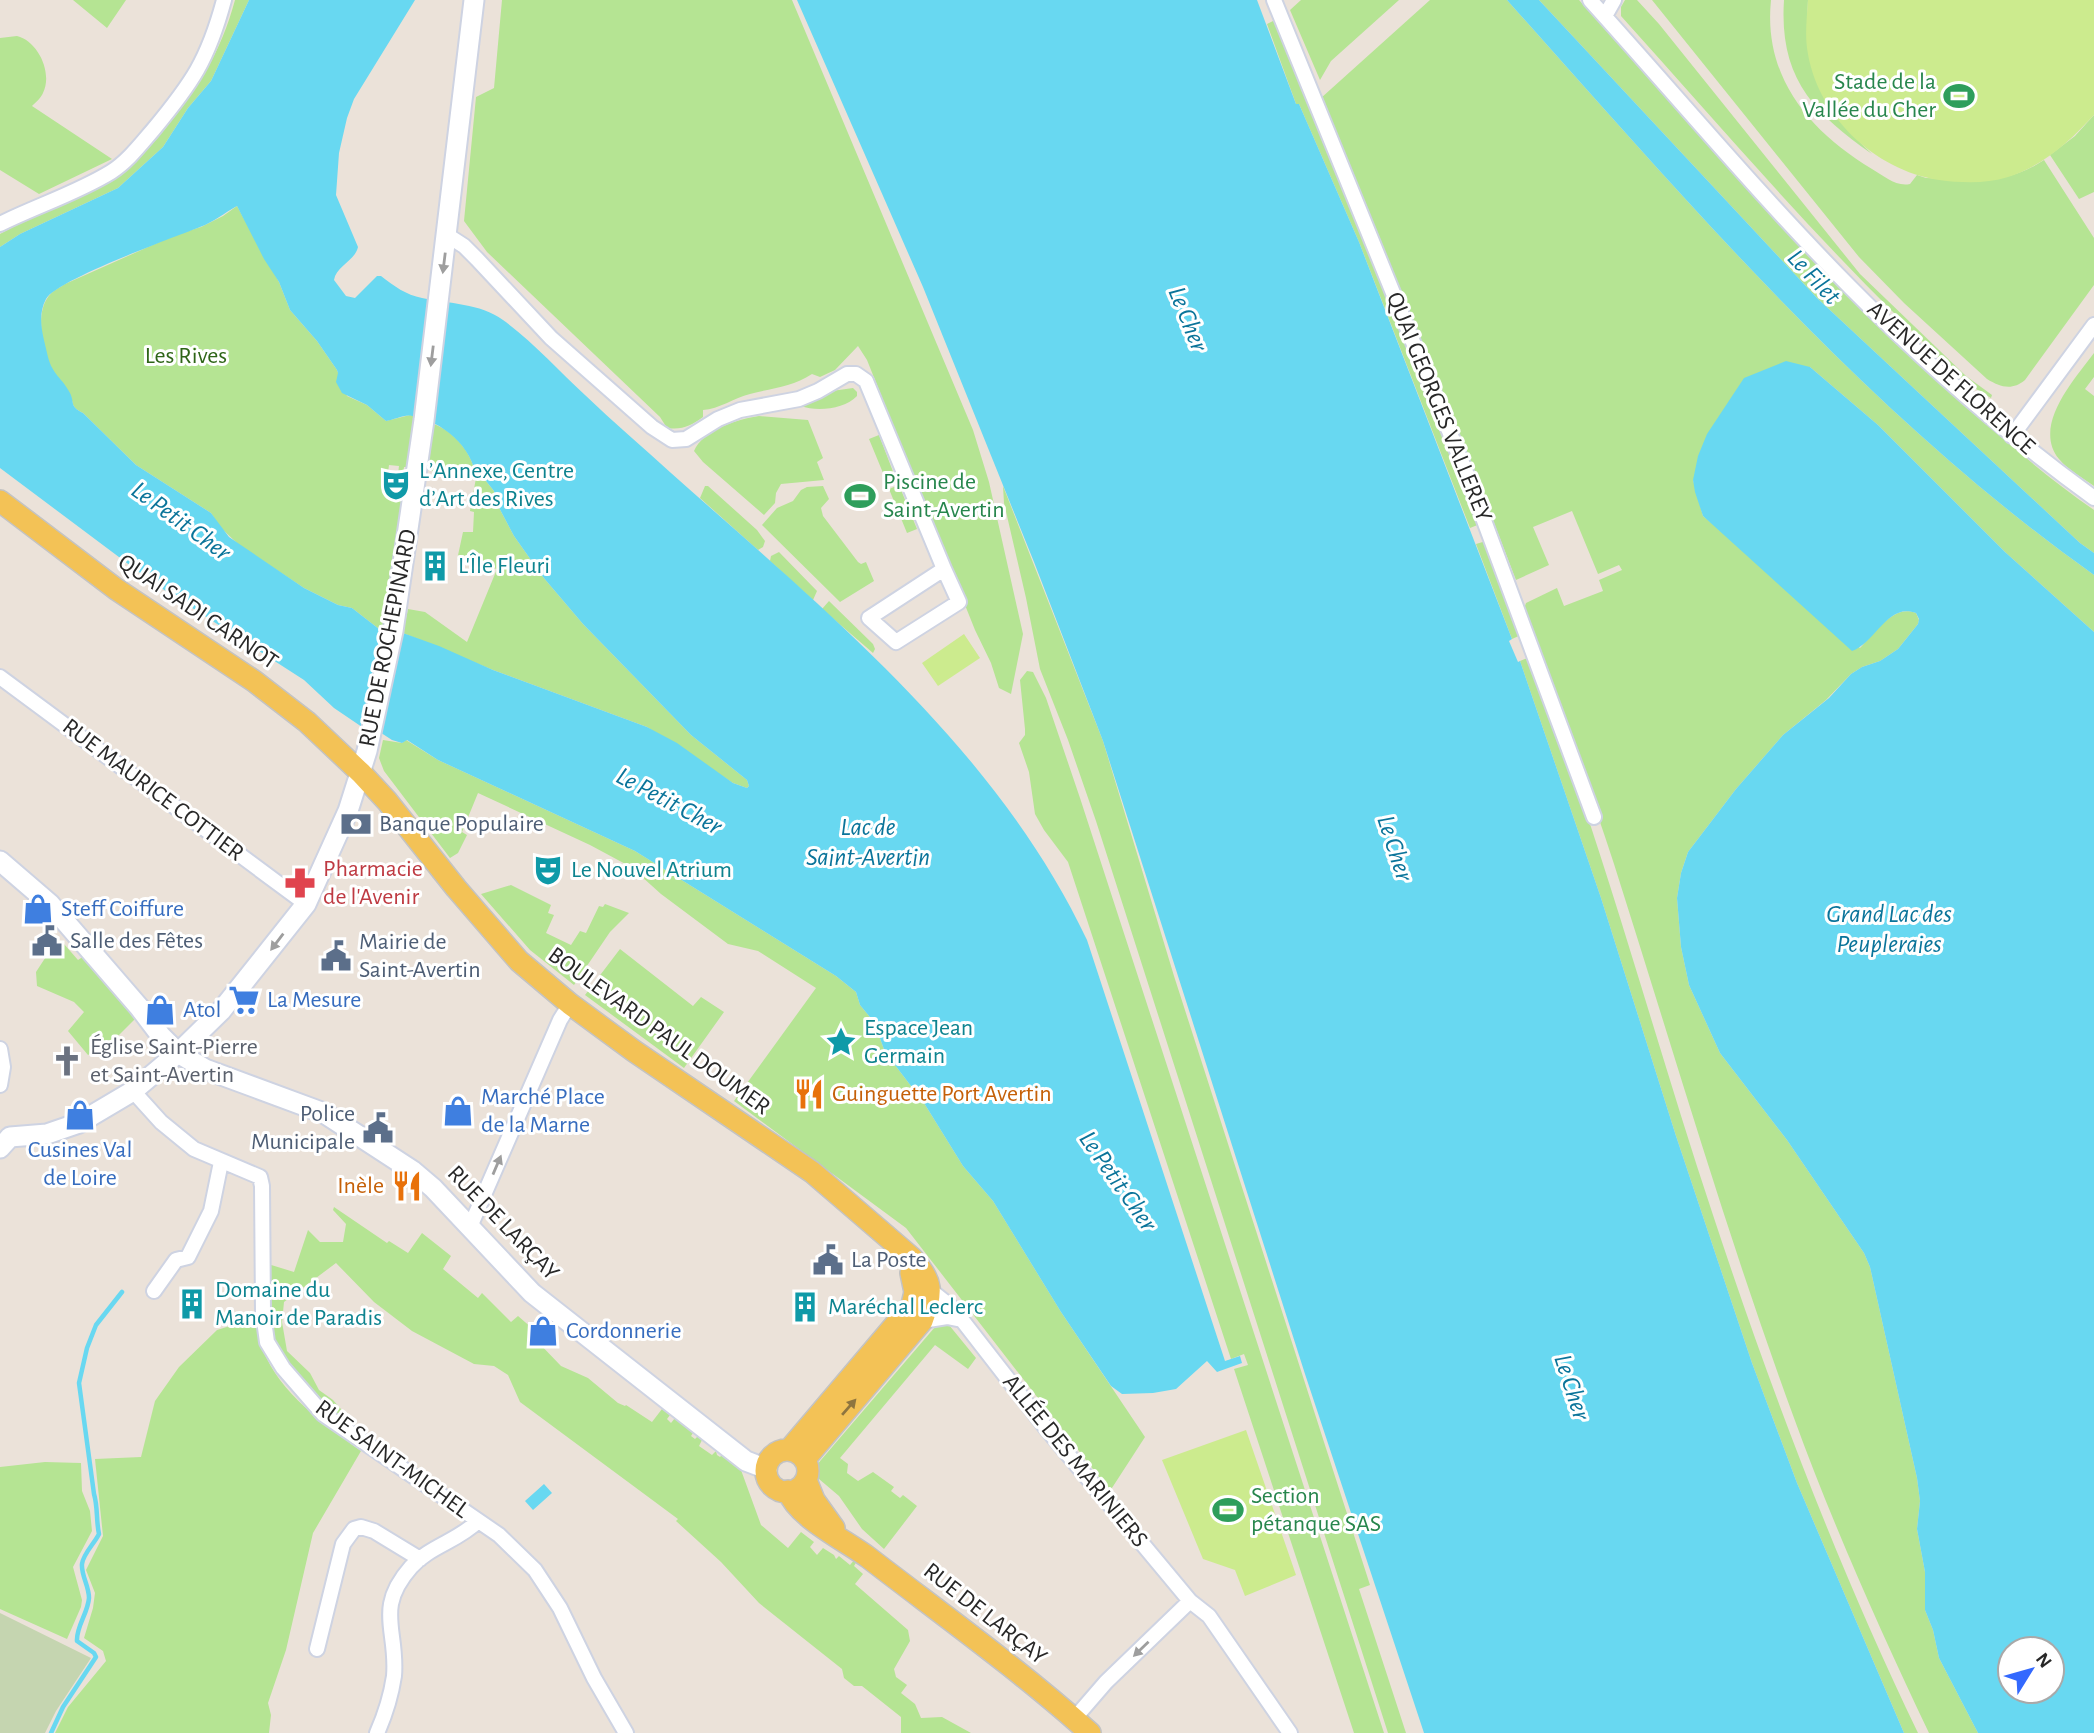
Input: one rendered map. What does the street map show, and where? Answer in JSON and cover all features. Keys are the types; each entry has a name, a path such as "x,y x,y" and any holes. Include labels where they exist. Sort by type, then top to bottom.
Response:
{"main road":[{"name":"QUAI SADI CARNOT","path":"0,501 116,589 280,699 327,739 361,773"},
{"name":"BOULEVARD PAUL DOUMER","path":"361,773 387,801 506,948 528,970 634,1051 812,1172 912,1258 924,1271 930,1290"},
{"path":"797,1454 912,1306 915,1292 911,1271 894,1244"},
{"path":"797,1454 922,1321 929,1304 930,1290"},
{"path":"776,1453 797,1454 808,1466 797,1486 775,1488 767,1469 771,1458 776,1453"},
{"name":"RUE DE LARÇAY","path":"797,1486 814,1500 845,1540 1090,1733"}],"street":[{"path":"0,224 102,177 133,154 197,74 209,51 224,0"},
{"name":"RUE DE ROCHEPINARD","path":"3,1139 64,1130 133,1091 178,1053 221,1012 306,904 348,811 361,773 393,631 424,420 474,0"},
{"name":"QUAI GEORGES VALLEREY","path":"1275,0 1469,480 1594,817"},
{"name":"AVENUE DE FLORENCE","path":"1590,0 1849,286 1936,369 2012,436 2094,498"},
{"path":"1605,16 1614,0"},
{"path":"447,235 464,246 551,338 652,428 672,440 686,439 740,410 799,398 818,391 847,374 862,377 959,602 896,642 869,618 944,569"},
{"path":"2012,436 2094,325"},
{"name":"RUE MAURICE COTTIER","path":"0,677 306,904"},
{"name":"RUE DE LARÇAY","path":"0,861 50,904 178,1053 205,1069 324,1113 414,1171 532,1293 746,1461 767,1469"},
{"path":"470,1227 560,1020 570,1004"},
{"path":"0,1049 4,1067 0,1085"},
{"name":"RUE SAINT-MICHEL","path":"133,1091 161,1122 194,1149 260,1177 263,1313 267,1342 282,1368 323,1414 478,1521 535,1570 551,1591 623,1732"},
{"path":"154,1291 176,1260 188,1258 211,1211 221,1161"},
{"name":"ALLÉE DES MARINIERS","path":"930,1290 962,1320 1046,1427 1190,1601 1209,1616 1290,1733"},
{"path":"922,1321 947,1317 962,1320"},
{"path":"377,1733 389,1702 394,1676 390,1606 398,1585 432,1549 465,1532 478,1521"},
{"path":"317,1649 343,1544 354,1529 361,1527 374,1531 420,1559"},
{"path":"1074,1719 1106,1682 1190,1601"}],"green space":[{"path":"73,0 126,0 107,28"},
{"path":"235,0 249,0 211,81 188,108 163,147 118,188 20,234 0,247 0,234 106,182 144,154 175,116 206,70 223,37"},
{"path":"502,0 792,0 973,430 989,482 1023,634 1011,694 999,688 867,360 858,346 835,370 820,377 812,374 790,384 744,396 703,410 703,417 690,425 667,428 660,417 487,252 464,221 476,97 494,88"},
{"path":"1301,0 1399,0 1331,61 1320,80 1290,10"},
{"path":"1430,0 1507,0 1714,230 1858,377 1933,447 2012,513 2094,575 2094,632 2005,552 1878,425 1810,367 1693,480 1703,516 1860,648 1892,616 1908,611 1916,613 1919,620 1898,649 1880,661 1851,674 1826,700 1783,735 1736,789 1688,852 1677,898 1681,947 1689,985 1720,1053 1787,1140 1864,1253 1870,1267 1917,1478 1920,1501 1917,1529 1925,1572 1925,1610 1939,1658 1978,1733 1929,1733 1841,1538 1769,1350 1614,864 1524,609 1526,603 1557,588 1564,606 1603,591 1599,580 1622,570 1619,565 1598,574 1572,511 1533,527 1549,565 1516,580 1459,432 1321,98"},
{"path":"1539,0 1579,0 1929,368 2024,457 2094,510 2094,553 2080,543 1817,298"},
{"path":"1625,0 1637,0 1659,24 1860,274 1966,376 1992,395 1991,398 1941,359 1859,278 1790,204 1621,16 1621,7"},
{"path":"1652,0 1771,0 1770,28 1775,54 1795,99 1810,119 1849,154 1895,182 1910,184 1917,175 1926,178 2001,178 2029,169 2044,160 2094,238 2094,285 2025,380 2015,386 2006,387 1987,379 1904,303 1859,257"},
{"path":"1784,0 1808,0 1809,47 1820,85 1840,120 1872,154 1832,123 1804,90 1787,51"},
{"name":"Stade de la Vallée du Cher","path":"1808,0 2094,0 2094,115 2055,152 2008,177 1991,181 1939,180 1892,165 1871,152 1852,135 1822,95 1807,48"},
{"path":"1275,20 1480,524 1470,528 1359,242 1299,104 1296,104 1267,24"},
{"path":"17,36 31,44 45,67 46,85 40,98 32,106 112,159 39,194 0,170 0,38"},
{"path":"2094,115 2094,192 2079,199 2050,155 2075,136"},
{"name":"Les Rives","path":"237,206 279,282 290,310 317,341 337,370 347,396 367,405 386,421 415,416 409,467 404,467 403,475 398,474 399,466 389,465 385,496 405,498 384,629 379,629 352,608 338,605 304,588 239,545 220,527 211,513 136,465 76,408 67,389 50,366 41,322 44,304 52,293 65,284 175,235 201,227"},
{"path":"2094,353 2094,377 2085,389 2094,396 2094,486 2059,459 2052,446 2050,432 2059,404"},
{"path":"853,388 857,396 845,404 823,409 801,406 832,391"},
{"path":"759,416 808,420 823,458 817,462 824,480 781,484 775,503 764,515 694,451 713,431"},
{"path":"434,424 462,445 472,461 476,478 428,470"},
{"path":"879,435 897,482 888,485 869,439"},
{"path":"476,478 486,481 494,491 495,500 514,536 543,577 583,624 691,735 747,780 747,788 733,783 647,727 493,670 403,633 408,609 425,612 467,642 497,569 457,560 463,532 473,532 474,512 470,511"},
{"path":"899,485 917,529 907,533 889,489"},
{"path":"705,486 757,530 765,541 763,547 758,550 700,498"},
{"path":"823,486 829,499 821,508 823,516 858,562 866,562 874,581 840,602 762,525 777,508 793,501 801,490"},
{"path":"1003,486 1103,741 1174,976 1370,1585 1359,1589 1406,1733 1388,1733 1096,821 1040,669 1004,503"},
{"path":"1486,541 1521,635 1512,639 1476,544"},
{"path":"779,552 817,591 813,600 770,561 771,556"},
{"path":"829,601 873,644 873,653 822,609"},
{"path":"964,634 980,658 938,686 922,663"},
{"path":"1530,657 1580,795 1690,1145 1758,1347 1833,1542 1918,1733 1904,1733 1797,1483 1752,1363 1676,1136 1601,898 1520,661"},
{"path":"1027,671 1033,672 1046,698 1080,798 1384,1733 1354,1733 1234,1369 1248,1365 1244,1354 1231,1359 1068,862 1035,814 1029,772 1019,743 1025,735 1020,680"},
{"path":"383,740 402,743 406,740 438,760 635,851 836,976 856,992 860,1005 874,1022 885,1052 924,1103 963,1166 993,1201 1061,1312 1145,1437 1110,1491 906,1228 734,1101 816,988 758,951 728,944 661,894 631,867 478,793 462,832 467,835 458,853 450,858 384,771 379,758"},
{"path":"511,885 551,905 548,913 554,915 546,933 571,945 580,931 586,933 599,906 603,907 605,904 629,913 610,932 574,985 530,950 481,894"},
{"path":"64,944 78,960 84,956 137,1017 117,1037 88,1055 68,1031 84,1012 74,1002 37,986 36,972 51,949 59,952"},
{"path":"620,949 693,1006 701,997 724,1012 684,1068 585,995"},
{"path":"334,1207 387,1243 389,1241 408,1253 422,1233 451,1256 443,1269 478,1298 482,1293 511,1322 518,1316 540,1335 536,1340 561,1366 588,1378 618,1403 626,1405 652,1422 662,1409 670,1415 667,1419 671,1423 675,1418 693,1433 691,1436 695,1439 698,1436 702,1440 699,1446 712,1455 716,1451 717,1455 722,1455 741,1470 761,1525 788,1548 801,1532 814,1542 810,1547 817,1555 823,1548 836,1559 839,1556 850,1565 855,1559 857,1561 854,1566 863,1574 855,1584 908,1630 910,1641 894,1669 896,1677 907,1685 901,1693 915,1704 921,1718 942,1717 971,1733 901,1733 901,1717 862,1686 854,1686 844,1678 842,1669 759,1603 721,1562 676,1521 678,1519 520,1402 508,1375 494,1366 474,1364 412,1331 374,1302 336,1263 284,1302 282,1322 287,1351 310,1373 319,1390 333,1400 364,1435 348,1429 296,1378 270,1334 268,1264 294,1272 308,1230 320,1242 343,1242 346,1224 333,1210"},
{"path":"256,1318 263,1350 280,1381 305,1407 361,1451 313,1533 286,1650 268,1703 271,1715 269,1733 55,1733 68,1707 106,1661 103,1651 84,1638 95,1593 86,1570 103,1536 95,1459 141,1457 155,1401 179,1367 217,1330"},
{"path":"949,1325 976,1358 968,1369 935,1345 840,1458 848,1464 847,1473 858,1481 873,1472 894,1487 891,1491 900,1498 903,1495 917,1506 884,1549 862,1529 839,1496 819,1479 815,1467 935,1327"},
{"name":"Section pétanque SAS","path":"1246,1430 1296,1575 1245,1596 1235,1570 1203,1559 1162,1460"},
{"path":"45,1462 81,1463 82,1491 90,1511 92,1531 73,1567 82,1600 81,1607 67,1639 0,1609 0,1467"},
{"path":"0,1613 91,1658 56,1711 45,1733 0,1733"}],"water":[{"name":"Lac de Saint-Avertin","path":"249,0 415,0 354,99 347,118 339,153 336,195 358,247 335,275 334,280 346,296 355,298 377,276 381,276 411,295 474,307 503,320 847,631 903,686 956,744 1005,805 1049,870 1087,940 1225,1361 1240,1356 1242,1363 1217,1372 1207,1361 1176,1389 1122,1394 1111,1386 1061,1312 993,1201 963,1166 924,1103 885,1052 874,1022 860,1005 856,992 836,976 635,851 438,760 407,740 402,743 372,727 362,727 334,708 304,680 155,584 0,468 0,247 20,234 118,188 163,147 188,108 211,81","holes":["237,206 279,282 290,310 317,341 337,370 336,382 342,393 367,405 386,421 412,416 434,423 454,437 469,456 476,478 486,481 494,491 495,500 514,536 543,577 583,624 691,735 747,780 747,788 733,783 677,743 647,727 493,670 439,646 403,633 379,629 352,608 338,605 304,588 229,537 211,513 136,465 74,406 70,393 50,363 43,335 43,306 54,291 117,260 205,225"]},
{"name":"Le Cher","path":"797,0 1257,0 1296,104 1299,104 1359,242 1512,639 1509,641 1518,662 1520,661 1601,898 1676,1136 1752,1363 1797,1483 1904,1733 1424,1733 1305,1374 1103,741 923,287"},
{"path":"1507,0 1539,0 1817,298 2080,543 2094,553 2094,575 2012,513 1933,447 1858,377 1714,230"},
{"name":"Grand Lac des Peupleraies","path":"1786,361 1810,367 1878,425 2005,552 2094,632 2094,1733 1978,1733 1939,1658 1925,1610 1925,1572 1917,1529 1920,1501 1917,1478 1870,1267 1864,1253 1787,1140 1720,1053 1689,985 1681,947 1677,898 1688,852 1736,789 1783,735 1829,698 1851,674 1880,661 1898,649 1919,619 1916,613 1897,613 1860,647 1852,651 1703,516 1693,480 1698,456 1707,434 1744,378"},
{"path":"544,1484 552,1493 533,1510 525,1501"}],"waterway":[{"path":"51,1733 63,1707 96,1657 77,1641 89,1598 82,1564 84,1556 99,1534 79,1383 87,1348 96,1325 122,1292"}],"place":[{"name":"Stade de la Vallée du Cher","path":"1959,96"},
{"name":"LʼAnnexe, Centre dʼArt des Rives","path":"396,485"},
{"name":"Piscine de Saint-Avertin","path":"860,496"},
{"name":"L'Île Fleuri","path":"435,566"},
{"name":"Banque Populaire","path":"356,824"},
{"name":"Le Nouvel Atrium","path":"548,870"},
{"name":"Pharmacie de l'Avenir","path":"300,883"},
{"name":"Steff Coiffure","path":"38,909"},
{"name":"Salle des Fêtes","path":"47,941"},
{"name":"Mairie de Saint-Avertin","path":"336,956"},
{"name":"La Mesure","path":"244,1000"},
{"name":"Atol","path":"160,1010"},
{"name":"Espace Jean Germain","path":"841,1042"},
{"name":"Église Saint-Pierre et Saint-Avertin","path":"67,1061"},
{"name":"Guinguette Port Avertin","path":"809,1094"},
{"name":"Marché Place de la Marne","path":"458,1111"},
{"name":"Cusines Val de Loire","path":"80,1115"},
{"name":"Police Municipale","path":"378,1128"},
{"name":"Inèle","path":"407,1186"},
{"name":"La Poste","path":"828,1260"},
{"name":"Domaine du Manoir de Paradis","path":"192,1304"},
{"name":"Maréchal Leclerc","path":"805,1307"},
{"name":"Cordonnerie","path":"543,1331"},
{"name":"Section pétanque SAS","path":"1228,1510"}],"water label":[{"name":"Le Filet","path":"1814,277"},
{"name":"Le Petit Cher","path":"181,521"},
{"name":"Le Petit Cher","path":"669,801"},
{"name":"Le Petit Cher","path":"1118,1181"}]}
